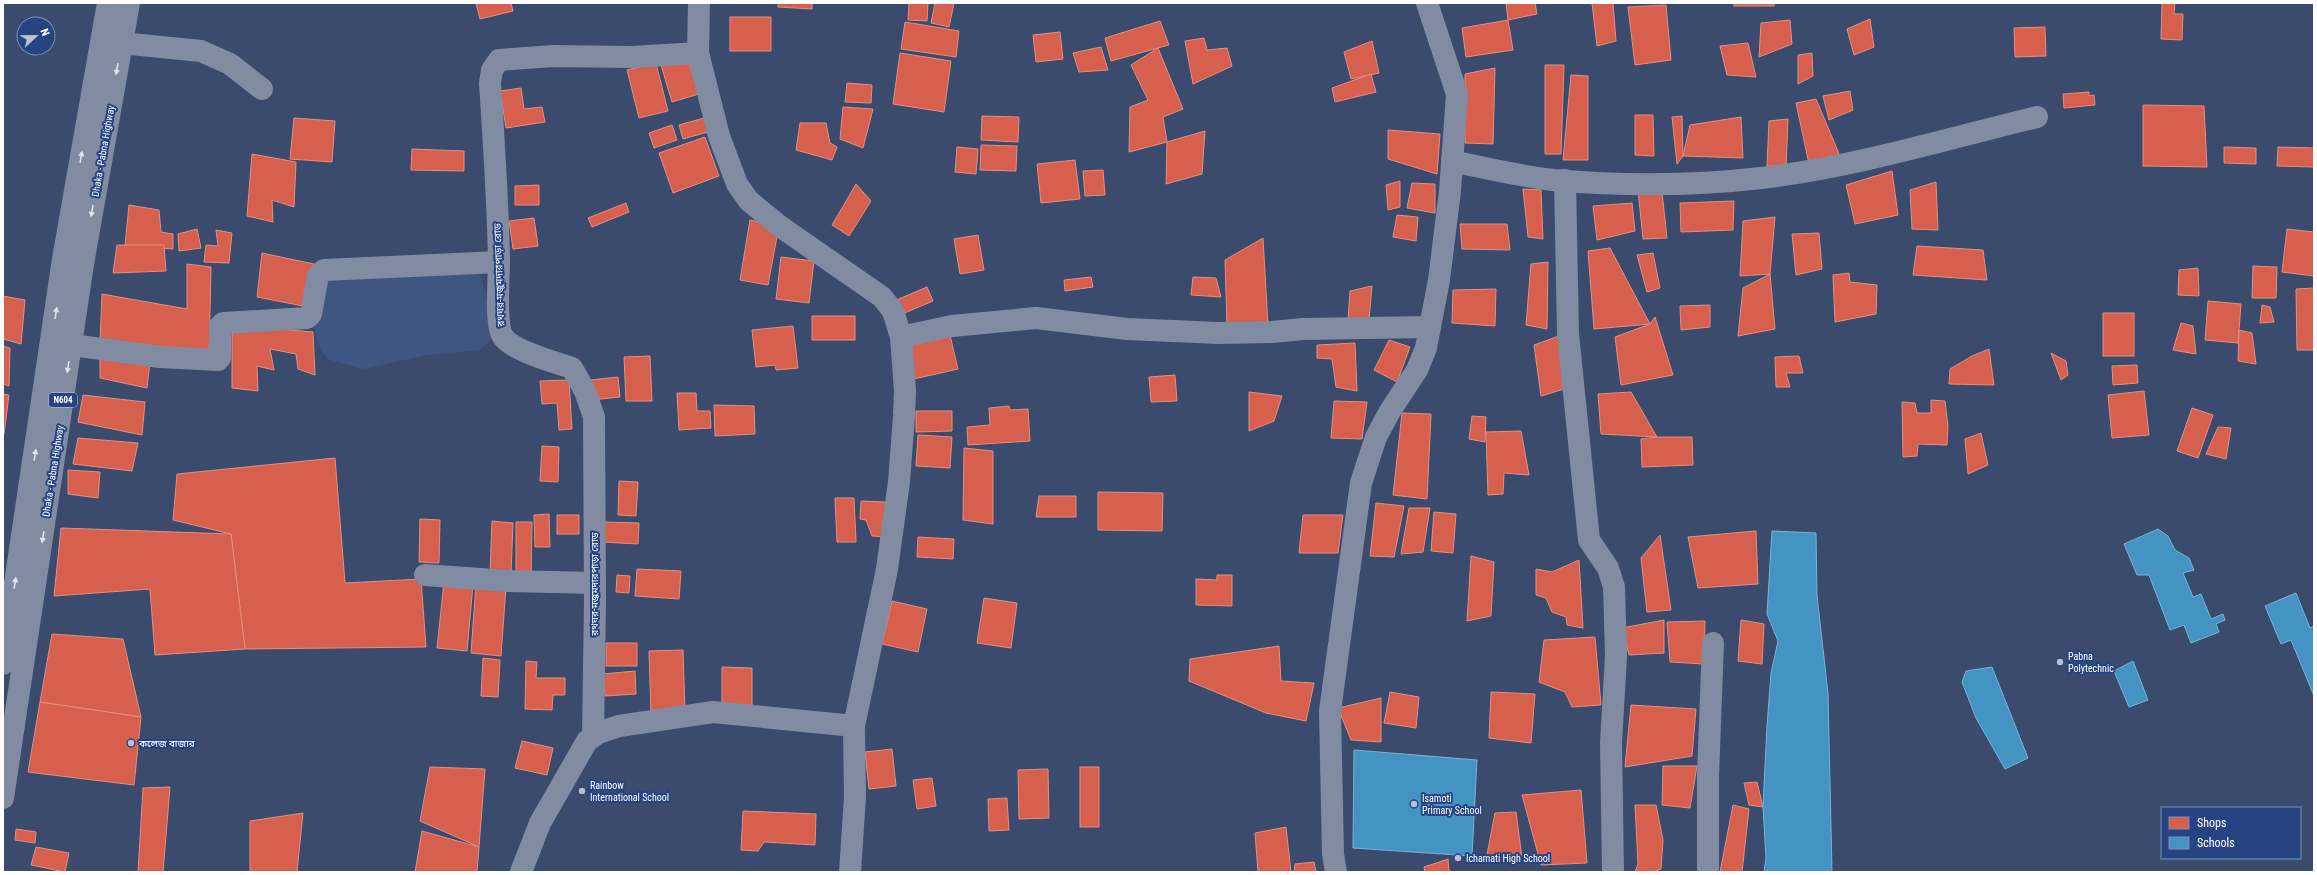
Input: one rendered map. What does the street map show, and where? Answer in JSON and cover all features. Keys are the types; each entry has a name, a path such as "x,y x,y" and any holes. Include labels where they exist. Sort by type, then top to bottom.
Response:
{"main road":[{"name":"Dhaka - Pabna Highway","path":"3,664 7,612 64,259 108,3"},
{"name":"Dhaka - Pabna Highway","path":"3,798 72,345 121,43 129,3"},
{"path":"699,3 698,53 709,102 728,164 737,184 749,201 781,227 882,297 893,311 901,336 905,391 899,482 887,569 854,726 855,797 850,872"},
{"path":"1336,872 1333,854 1330,711 1361,483 1376,437 1417,370 1426,348 1439,280 1452,162 1457,94 1427,3"},
{"path":"121,43 201,51 230,64 262,89"},
{"name":"রথঘর-মজুমদারপাড়া রোড","path":"593,736 595,583 594,417 585,391 572,368 524,350 510,343 502,335 499,310 499,262 490,83 492,70 499,60 553,56 632,57 698,53"},
{"path":"1452,162 1565,180 1611,184 1693,183 1762,178 1874,158 2038,117"},
{"path":"1565,180 1568,334 1589,540 1608,568 1614,587 1616,656 1611,743 1613,872"},
{"path":"72,345 160,357 218,360 220,358 220,326 223,323 307,318 312,314 318,275 324,270 499,262"},
{"path":"901,336 952,326 1036,318 1127,329 1218,333 1272,332 1303,329 1430,327"},
{"path":"425,576 508,581 595,583"},
{"path":"1708,872 1708,776 1713,643"},
{"path":"521,872 540,823 587,741 593,736 619,726 713,712 854,726"}],"water":[{"path":"480,273 496,335 480,350 427,355 363,369 327,359 321,348 314,329 314,310 319,290 324,279"}],"building: Shops":[{"path":"476,3 511,3 513,11 480,19"},
{"path":"778,3 812,3 812,9 778,7"},
{"path":"909,3 928,3 927,21 908,20"},
{"path":"935,3 954,3 949,27 931,23"},
{"path":"1506,3 1535,3 1537,14 1508,20"},
{"path":"1592,3 1613,3 1616,41 1597,46"},
{"path":"1734,3 1774,3 1774,6 1734,6"},
{"path":"2162,3 2175,3 2174,14 2183,14 2182,40 2161,39"},
{"path":"1666,5 1671,60 1635,65 1628,7"},
{"path":"730,17 771,17 771,51 730,51"},
{"path":"1870,19 1874,47 1854,55 1847,29"},
{"path":"1508,20 1513,50 1466,57 1462,28"},
{"path":"1790,20 1792,44 1759,57 1761,23"},
{"path":"1160,21 1169,45 1111,61 1105,38"},
{"path":"905,22 959,31 956,57 901,49"},
{"path":"2045,27 2046,56 2015,57 2014,28"},
{"path":"1060,32 1063,59 1036,62 1033,35"},
{"path":"1204,38 1207,50 1227,48 1232,66 1193,84 1185,41"},
{"path":"1372,41 1379,73 1351,79 1344,52"},
{"path":"1748,43 1756,77 1727,75 1720,46"},
{"path":"1101,47 1108,70 1079,72 1073,53"},
{"path":"1158,48 1183,109 1163,117 1167,142 1129,152 1130,107 1148,100 1131,65"},
{"path":"900,53 951,61 944,112 893,104"},
{"path":"1812,53 1813,76 1798,84 1798,55"},
{"path":"687,56 699,94 672,102 661,65"},
{"path":"656,63 668,111 639,118 627,70"},
{"path":"1545,65 1564,65 1561,154 1545,154"},
{"path":"1495,68 1493,144 1465,143 1465,74"},
{"path":"1371,74 1376,92 1335,102 1332,88"},
{"path":"1571,75 1588,76 1588,160 1563,160"},
{"path":"847,83 872,85 871,103 845,102"},
{"path":"521,88 524,109 542,107 545,122 506,128 500,91"},
{"path":"1850,91 1853,110 1829,120 1823,96"},
{"path":"2089,92 2089,96 2094,95 2095,105 2064,108 2063,94"},
{"path":"1816,99 1840,156 1809,164 1796,103"},
{"path":"2143,105 2204,106 2207,167 2143,166"},
{"path":"843,107 873,109 863,148 840,139"},
{"path":"1635,115 1653,115 1654,156 1635,155"},
{"path":"982,116 1019,117 1018,142 981,140"},
{"path":"1682,116 1683,156 1677,164 1672,117"},
{"path":"1741,117 1743,158 1683,156 1690,125"},
{"path":"294,118 335,121 332,162 290,159"},
{"path":"704,118 708,132 683,139 679,125"},
{"path":"1788,119 1786,167 1767,166 1769,121"},
{"path":"800,123 826,123 830,143 837,147 832,160 796,150"},
{"path":"672,125 677,140 654,148 649,133"},
{"path":"1388,130 1440,134 1437,174 1388,159"},
{"path":"1205,131 1202,174 1166,184 1167,142"},
{"path":"705,137 719,176 673,193 659,153"},
{"path":"981,145 1017,146 1016,171 980,170"},
{"path":"957,147 978,149 976,174 955,172"},
{"path":"2224,147 2256,148 2256,164 2224,163"},
{"path":"2278,147 2314,148 2314,167 2277,166"},
{"path":"412,149 464,151 464,171 411,170"},
{"path":"252,154 296,162 294,207 272,200 273,222 247,216"},
{"path":"1075,160 1080,199 1041,203 1037,164"},
{"path":"1103,170 1105,195 1085,196 1083,171"},
{"path":"1892,171 1898,215 1855,224 1846,185"},
{"path":"1400,181 1400,207 1388,210 1386,185"},
{"path":"1936,182 1938,230 1912,229 1910,190"},
{"path":"1412,183 1435,184 1435,213 1407,208"},
{"path":"856,184 871,201 849,236 832,225"},
{"path":"539,185 539,205 515,205 515,186"},
{"path":"1523,189 1541,190 1543,239 1528,237"},
{"path":"1638,190 1662,192 1667,238 1643,239"},
{"path":"1734,201 1733,230 1681,232 1680,203"},
{"path":"626,203 629,212 592,227 588,218"},
{"path":"1632,203 1635,231 1597,240 1593,206"},
{"path":"129,205 159,210 161,232 173,234 173,249 125,245"},
{"path":"1397,215 1418,217 1416,241 1393,237"},
{"path":"1775,217 1770,274 1740,276 1743,221"},
{"path":"534,218 538,246 513,249 509,221"},
{"path":"750,220 779,226 768,285 740,280"},
{"path":"1460,224 1507,224 1510,250 1462,249"},
{"path":"197,229 201,248 179,251 178,234"},
{"path":"2287,229 2314,232 2314,276 2282,272"},
{"path":"216,230 232,233 229,263 204,262 206,245 218,246"},
{"path":"1819,233 1822,269 1796,275 1792,234"},
{"path":"978,235 984,270 960,274 954,239"},
{"path":"1263,238 1268,325 1227,326 1225,260"},
{"path":"117,245 164,245 166,271 113,273"},
{"path":"1917,246 1983,250 1987,280 1913,275"},
{"path":"1610,248 1650,324 1594,329 1588,251"},
{"path":"262,253 314,264 308,307 257,297"},
{"path":"1653,253 1660,288 1647,292 1637,255"},
{"path":"781,257 814,261 809,303 776,299"},
{"path":"1548,262 1547,329 1526,325 1531,264"},
{"path":"187,264 211,267 209,357 100,343 102,294 187,309"},
{"path":"2253,266 2277,267 2276,298 2252,298"},
{"path":"2198,268 2199,296 2178,295 2179,270"},
{"path":"1849,273 1850,282 1877,285 1876,314 1835,322 1833,275"},
{"path":"1770,274 1775,329 1738,336 1743,288"},
{"path":"1091,277 1093,287 1065,291 1064,280"},
{"path":"1193,277 1216,278 1221,297 1191,295"},
{"path":"1372,286 1369,320 1348,320 1350,291"},
{"path":"927,287 933,301 900,315 894,301"},
{"path":"2314,288 2314,350 2297,350 2296,289"},
{"path":"1496,289 1495,326 1452,323 1453,290"},
{"path":"3,296 25,300 21,344 3,339"},
{"path":"2208,301 2241,304 2238,343 2205,340"},
{"path":"1710,305 1710,327 1681,330 1680,306"},
{"path":"2262,305 2270,307 2274,322 2260,323"},
{"path":"2103,313 2134,313 2134,356 2103,356"},
{"path":"812,316 855,316 855,340 812,340"},
{"path":"1655,317 1673,375 1621,385 1615,337 1650,324"},
{"path":"2181,323 2193,326 2196,354 2173,350"},
{"path":"232,325 313,332 315,375 298,369 296,354 270,349 274,370 257,366 258,391 232,388"},
{"path":"793,326 798,368 776,370 775,365 756,367 752,330"},
{"path":"2239,330 2252,333 2256,364 2238,361"},
{"path":"949,331 958,369 914,379 906,340"},
{"path":"1559,336 1571,387 1541,396 1534,345"},
{"path":"1389,340 1410,347 1397,382 1374,370"},
{"path":"1355,343 1357,391 1336,387 1332,359 1317,358 1317,345"},
{"path":"3,346 10,348 9,386 3,384"},
{"path":"1989,349 1994,385 1949,384 1950,369 1972,356"},
{"path":"100,351 150,362 147,388 100,378"},
{"path":"2051,353 2066,361 2068,375 2061,380"},
{"path":"650,356 652,401 626,401 624,357"},
{"path":"1799,356 1803,373 1786,373 1790,387 1776,387 1775,357"},
{"path":"2137,365 2138,383 2113,385 2112,366"},
{"path":"1175,375 1177,401 1151,402 1149,377"},
{"path":"618,377 620,397 592,400 590,380"},
{"path":"569,380 572,429 559,430 557,403 542,404 540,381"},
{"path":"2144,391 2149,435 2112,438 2108,395"},
{"path":"1249,392 1282,396 1274,421 1249,431"},
{"path":"1631,392 1657,437 1601,434 1598,394"},
{"path":"677,393 696,393 697,411 710,411 711,428 679,430"},
{"path":"3,394 9,395 4,434 3,434"},
{"path":"83,395 145,402 142,435 78,422"},
{"path":"1931,400 1945,401 1948,426 1947,445 1918,444 1917,456 1903,457 1902,402 1915,403 1917,413 1931,413"},
{"path":"1334,401 1367,402 1362,439 1331,438"},
{"path":"714,405 754,406 755,434 715,436"},
{"path":"1009,406 1010,410 1028,409 1030,441 968,445 967,427 990,425 989,408"},
{"path":"2192,408 2213,415 2198,458 2177,451"},
{"path":"916,411 952,411 952,431 916,432"},
{"path":"1402,413 1431,414 1427,499 1393,495"},
{"path":"1472,416 1486,417 1485,442 1469,439"},
{"path":"2218,427 2231,428 2226,459 2206,454"},
{"path":"1521,431 1529,475 1504,473 1503,494 1488,495 1486,432"},
{"path":"1981,433 1988,465 1968,474 1965,439"},
{"path":"918,435 952,437 950,468 916,466"},
{"path":"1657,437 1692,437 1693,465 1642,467 1641,439"},
{"path":"78,438 138,443 132,471 73,464"},
{"path":"542,446 559,447 558,482 540,481"},
{"path":"964,448 993,451 993,524 963,520"},
{"path":"335,458 345,583 421,579 426,647 245,649 231,534 173,520 177,474"},
{"path":"68,470 100,472 98,498 68,494"},
{"path":"619,481 638,482 636,516 618,515"},
{"path":"1098,492 1163,493 1162,531 1098,530"},
{"path":"1039,496 1076,496 1076,517 1036,517"},
{"path":"835,498 854,498 856,542 837,542"},
{"path":"861,501 886,502 884,537 872,536 866,520 860,519"},
{"path":"1376,503 1404,506 1394,557 1370,556"},
{"path":"1409,508 1430,508 1423,552 1401,554"},
{"path":"1434,512 1456,514 1453,553 1431,551"},
{"path":"549,514 550,547 535,547 534,515"},
{"path":"557,515 579,515 579,534 557,534"},
{"path":"1303,515 1343,515 1338,553 1299,553"},
{"path":"420,519 440,520 439,563 419,562"},
{"path":"492,521 513,523 511,574 490,573"},
{"path":"516,522 532,522 531,579 516,579"},
{"path":"603,522 639,523 638,544 602,542"},
{"path":"61,528 231,534 245,649 155,655 150,589 54,596"},
{"path":"1756,531 1758,584 1698,588 1688,537"},
{"path":"1660,535 1671,610 1647,612 1641,558"},
{"path":"918,537 954,539 953,559 917,557"},
{"path":"1471,556 1494,562 1491,616 1467,621"},
{"path":"1579,560 1583,628 1567,625 1566,617 1552,612 1546,598 1536,595 1536,569 1552,572"},
{"path":"637,569 681,571 679,599 635,596"},
{"path":"617,575 630,576 629,593 616,592"},
{"path":"1217,575 1232,575 1232,606 1196,605 1196,579 1217,580"},
{"path":"444,582 473,585 467,651 437,648"},
{"path":"476,584 506,586 501,656 471,653"},
{"path":"984,598 1017,603 1011,648 977,643"},
{"path":"892,601 927,609 918,652 882,644"},
{"path":"1664,620 1664,653 1629,655 1622,628"},
{"path":"1741,620 1764,624 1762,664 1738,661"},
{"path":"1705,621 1704,664 1670,662 1667,622"},
{"path":"52,634 123,639 141,717 40,702"},
{"path":"1595,637 1601,705 1572,707 1565,692 1539,682 1544,640"},
{"path":"606,643 637,643 637,666 606,666"},
{"path":"1279,646 1281,681 1314,683 1306,721 1266,713 1189,681 1190,659"},
{"path":"683,650 685,713 651,714 649,651"},
{"path":"483,658 500,660 498,697 481,696"},
{"path":"526,661 537,662 536,678 565,678 565,695 553,695 552,710 525,709"},
{"path":"722,667 752,668 752,708 722,708"},
{"path":"635,671 636,694 605,696 603,674"},
{"path":"1390,692 1419,697 1416,728 1384,723"},
{"path":"1491,692 1535,694 1531,743 1489,738"},
{"path":"1381,698 1381,742 1351,740 1338,708"},
{"path":"40,702 141,717 134,785 28,772"},
{"path":"1631,705 1696,709 1692,756 1625,767"},
{"path":"522,741 553,748 547,775 515,768"},
{"path":"892,749 896,786 869,789 865,752"},
{"path":"1663,766 1697,766 1690,808 1662,805"},
{"path":"430,767 485,769 479,847 420,821"},
{"path":"1080,767 1099,767 1099,827 1080,827"},
{"path":"1048,769 1049,818 1019,819 1018,770"},
{"path":"932,778 936,806 917,809 913,780"},
{"path":"1757,782 1763,807 1749,805 1744,783"},
{"path":"170,787 163,872 138,872 143,788"},
{"path":"1581,790 1587,863 1541,865 1522,795"},
{"path":"1007,798 1009,830 989,831 988,799"},
{"path":"1635,805 1656,805 1663,840 1661,869 1654,872 1635,872 1638,864"},
{"path":"1733,805 1749,809 1742,872 1720,872"},
{"path":"743,811 816,814 815,845 764,842 758,851 741,850"},
{"path":"1516,812 1522,858 1486,860 1495,813"},
{"path":"303,813 297,872 250,872 250,821"},
{"path":"1286,827 1291,872 1258,872 1255,833"},
{"path":"16,829 36,832 35,843 15,840"},
{"path":"422,831 479,847 477,872 415,872"},
{"path":"36,847 69,853 65,872 31,865"},
{"path":"1448,859 1449,872 1425,872 1424,867"},
{"path":"1314,862 1316,872 1294,872 1295,864"}],"building: Schools":[{"path":"2158,529 2168,536 2175,550 2189,558 2194,570 2183,573 2193,597 2201,594 2211,619 2223,614 2225,620 2216,624 2219,632 2191,643 2184,625 2170,630 2149,575 2137,575 2124,544"},
{"path":"1772,531 1816,533 1817,596 1828,693 1832,872 1764,872 1766,858 1763,807 1767,726 1771,673 1778,641 1767,614"},
{"path":"2296,593 2310,628 2314,626 2314,696 2291,640 2281,644 2265,606"},
{"path":"2133,661 2148,700 2129,707 2114,671"},
{"path":"1992,667 2028,758 2005,769 1976,718 1962,682 1966,671"},
{"name":"Isamoti Primary School","path":"1354,750 1477,760 1472,856 1353,848"}],"place":[{"name":"Pabna Polytechnic","path":"2060,662"},
{"name":"কলেজ বাজার","path":"131,743"},
{"name":"Rainbow International School","path":"582,791"},
{"name":"Isamoti Primary School","path":"1414,804"},
{"name":"Ichamati High School","path":"1458,858"}]}
